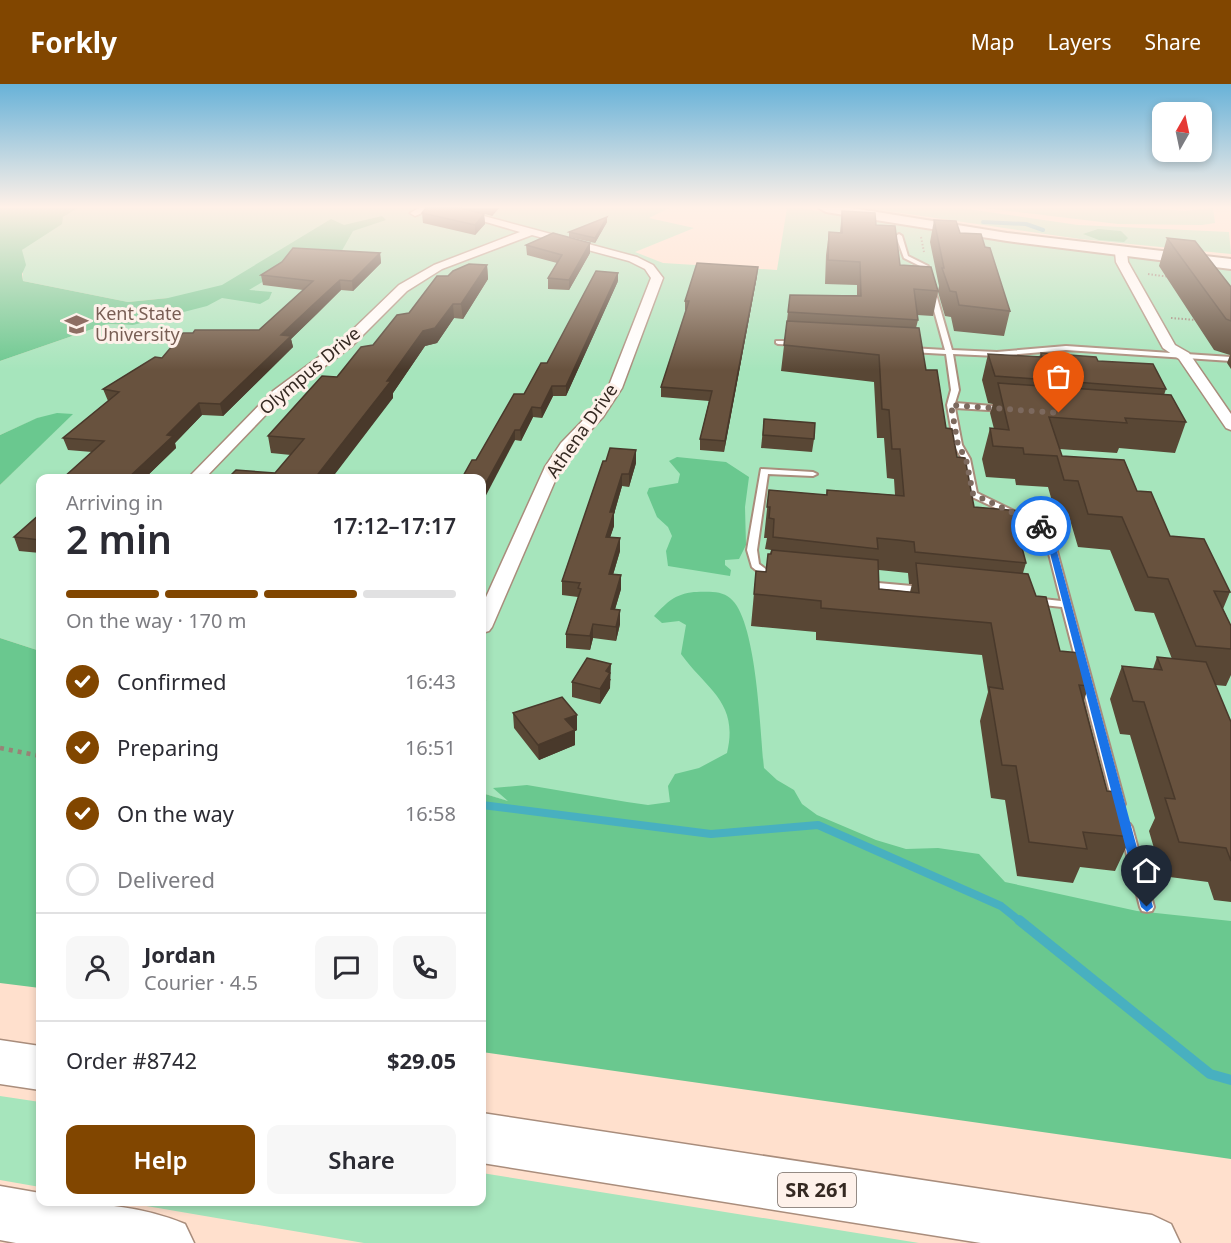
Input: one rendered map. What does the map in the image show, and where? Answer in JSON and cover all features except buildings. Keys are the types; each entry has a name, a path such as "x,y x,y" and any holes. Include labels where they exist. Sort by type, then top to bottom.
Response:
{"main road":[{"path":"1213,262 1231,264"},
{"path":"0,1062 36,1067"},
{"name":"SR 261","path":"486,1139 1152,1243"},
{"path":"0,1213 166,1243"}],"street":[{"name":"Olympus Drive","path":"200,474 278,394 347,343 403,288 438,267 451,262"},
{"name":"Athena Drive","path":"486,618 554,467 567,446 598,414 615,388 657,278 649,267 639,262"},
{"path":"1122,262 1170,348 1184,356 1231,425"},
{"path":"1131,262 1186,349 1184,356"}],"lane":[{"path":"917,262 925,266 949,352 955,390 951,405 958,445 966,459 973,494 1047,529 1147,907"},
{"path":"778,342 801,344"},
{"path":"903,350 997,354 1066,348 1231,359"},
{"path":"951,405 1019,410"},
{"path":"793,578 769,576 755,565 752,550 764,471 813,474"},
{"path":"852,584 936,592"},
{"path":"1019,600 1067,604"}],"path":[{"path":"1147,274 1179,278"},
{"path":"1167,318 1199,320"},
{"path":"0,748 36,755"}],"green space":[{"path":"0,262 25,262 22,274 23,281 128,302 168,298 222,285 260,262 284,262 271,277 249,290 272,292 269,299 260,304 222,298 207,306 133,325 107,324 0,361"},
{"path":"22,262 661,262 777,270 778,262 1178,262 1231,268 1231,1002 1206,1026 486,794 486,474 36,474 36,650 0,638 0,485 72,414 38,418 0,435 0,361 107,324 133,325 168,298 128,302 23,281"},
{"path":"57,413 73,414 0,485 0,435 37,418"},
{"path":"677,457 726,462 749,477 745,507 746,545 739,559 725,560 725,565 731,570 730,576 668,566 666,551 672,536 668,527 657,517 647,493 649,488 678,483 680,474 669,461"},
{"path":"694,592 713,592 726,595 739,610 746,628 756,677 764,768 777,780 794,790 802,804 817,815 876,840 906,849 938,848 979,854 1005,882 1137,911 1231,921 1231,1159 486,1053 486,794 508,801 493,788 527,785 648,805 670,802 668,786 675,774 699,768 727,753 730,736 725,709 681,654 686,625 679,621 662,623 654,616 672,600"},
{"path":"0,638 36,650 36,988 0,983"},
{"path":"0,1096 36,1101 36,1186 0,1180"},
{"path":"486,1174 919,1243 364,1243 147,1206 486,1206"}],"waterway":[{"path":"486,806 711,834 818,825 1001,906 1021,922"},
{"path":"1019,920 1210,1074 1231,1080"}],"way so far":[{"path":"1041,526 973,494 966,459 958,445 951,405 1059,413"}],"place":[{"name":"Kent State University","path":"77,324"}],"route":[{"path":"1041,526 1047,529 1147,907"}]}
